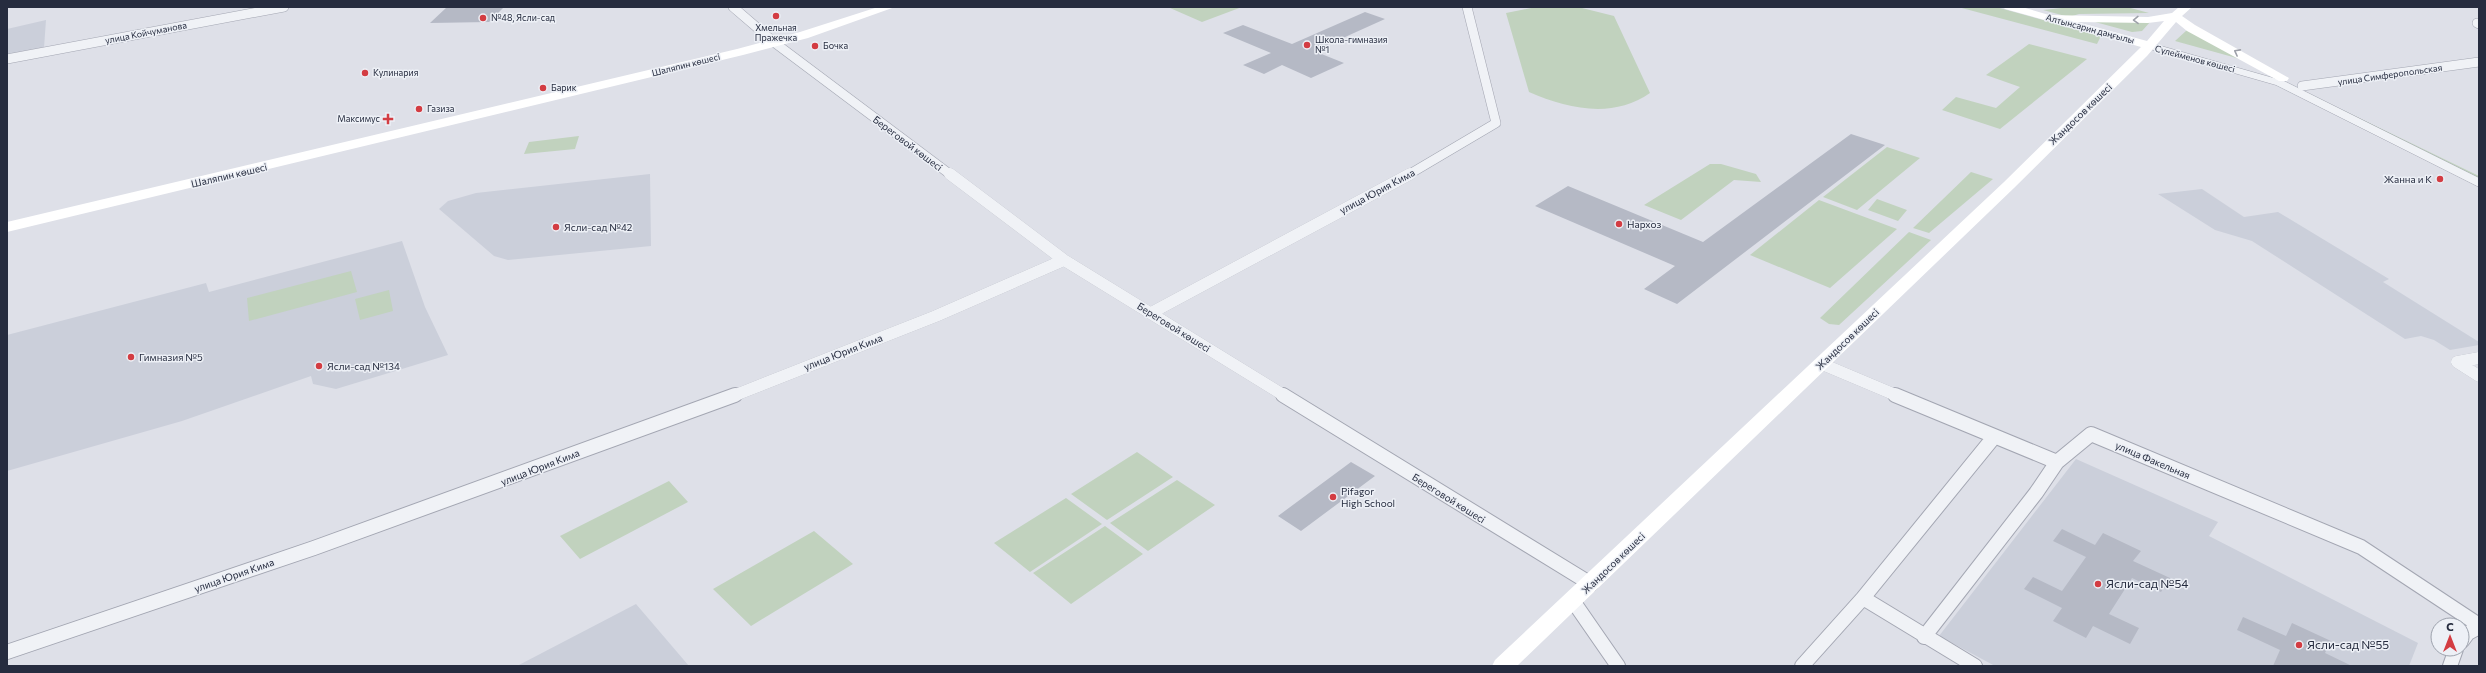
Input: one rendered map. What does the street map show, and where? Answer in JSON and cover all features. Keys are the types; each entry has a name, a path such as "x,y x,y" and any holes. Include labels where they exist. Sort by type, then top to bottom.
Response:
{"main road":[{"name":"Шаляпин көшесі","path":"7,227 481,115 775,43 889,7"},
{"name":"Алтынсарин даңғылы","path":"2009,7 2147,45"},
{"name":"Жандосов көшесі","path":"1502,666 1591,584 2009,185 2142,53 2147,45 2175,16 2186,7"},
{"path":"2049,18 2148,20 2175,16 2191,28 2283,78"}],"street":[{"name":"улица Койчуманова","path":"7,59 284,7"},
{"name":"Береговой көшесі","path":"733,7 775,43 1064,260 1591,584"},
{"name":"улица Юрия Кима","path":"1151,313 1418,170 1496,123 1467,7"},
{"name":"Сүлейменов көшесі","path":"2147,45 2184,51 2283,78 2479,174"},
{"name":"Сүлейменов көшесі","path":"2147,45 2280,83 2479,183"},
{"name":"улица Симферопольская","path":"2302,86 2479,62"},
{"name":"улица Юрия Кима","path":"7,652 321,546 706,406 936,316 1064,260"},
{"path":"2479,358 2458,362 2479,376"},
{"path":"1822,364 2056,462 2036,493 1924,638"},
{"name":"улица Факельная","path":"2056,462 2091,434 2361,547 2479,626"},
{"path":"1802,666 1863,598 1994,437"},
{"path":"1863,598 1924,638 1975,666"},
{"path":"1573,601 1618,666"},
{"path":"2470,632 2479,626"}],"shaded area":[{"path":"46,20 44,48 7,55 7,29"},
{"name":"Ясли-сад №42","path":"650,174 651,246 508,260 494,256 439,209 448,201 476,193"},
{"path":"2202,189 2244,217 2278,212 2389,279 2383,282 2479,342 2479,345 2450,350 2434,340 2421,336 2405,339 2252,241 2215,230 2158,194"},
{"name":"Гимназия №5","path":"402,241 425,307 448,355 336,389 313,384 311,376 182,421 7,471 7,335 206,283 209,292"},
{"path":"2076,459 2218,522 2209,536 2418,643 2409,666 1995,666 1939,636"},
{"path":"636,604 689,666 517,666"}],"green space":[{"path":"1242,7 1202,22 1170,8"},
{"path":"1536,7 1578,7 1614,16 1650,93 1636,101 1621,106 1606,109 1590,109 1559,103 1529,92 1506,13"},
{"path":"1958,7 1996,7 2101,36 2097,44"},
{"path":"2071,7 2127,7 2149,13 2079,14 2069,17 2043,10"},
{"path":"2151,21 2142,31 2132,32 2095,22"},
{"path":"2187,30 2251,62 2175,41"},
{"path":"2029,44 2087,59 2000,129 1942,110 1956,97 1996,108 2020,87 1986,75"},
{"path":"2186,54 2283,81 2479,176 2479,181 2304,93"},
{"path":"579,136 575,149 524,154 529,142"},
{"path":"1887,147 1920,158 1857,210 1823,197"},
{"path":"1710,164 1721,164 1756,174 1761,182 1734,180 1681,220 1644,205"},
{"path":"1971,172 1993,179 1929,233 1913,228"},
{"path":"1877,199 1907,210 1898,221 1868,210"},
{"path":"1819,200 1897,229 1830,288 1750,255"},
{"path":"1909,232 1931,240 1839,325 1829,324 1820,318"},
{"path":"351,271 357,292 249,321 247,298"},
{"path":"389,290 393,311 360,320 355,299"},
{"path":"1137,452 1173,477 1107,520 1071,494"},
{"path":"1177,480 1215,505 1148,551 1110,523"},
{"path":"669,481 688,502 580,559 560,536"},
{"path":"1066,498 1102,524 1030,572 994,543"},
{"path":"1105,526 1143,554 1071,604 1033,573"},
{"path":"814,531 853,564 751,626 713,589"}],"building":[{"name":"№48, Ясли-сад","path":"447,7 504,7 489,22 430,23"},
{"name":"Школа-гимназия №1","path":"1365,12 1385,19 1314,51 1344,63 1311,78 1282,65 1264,74 1243,65 1271,53 1223,33 1243,25 1292,44"},
{"name":"Нархоз","path":"1851,134 1885,145 1677,304 1644,289 1675,266 1535,206 1568,186 1703,242"},
{"path":"1351,462 1375,476 1301,531 1278,516"},
{"name":"Ясли-сад №54","path":"2062,529 2095,545 2103,533 2141,551 2133,561 2170,578 2161,592 2132,578 2109,614 2139,628 2130,644 2093,626 2086,638 2053,621 2062,608 2024,589 2033,577 2062,591 2086,557 2053,541"},
{"name":"Ясли-сад №55","path":"2243,617 2286,636 2292,623 2331,641 2325,653 2352,666 2273,666 2280,650 2237,630"}],"place":[{"name":"Хмельная Пражечка","path":"776,16"},
{"name":"№48, Ясли-сад","path":"483,18"},
{"name":"Школа-гимназия №1","path":"1307,45"},
{"name":"Бочка","path":"815,46"},
{"name":"Кулинария","path":"365,73"},
{"name":"Барик","path":"543,88"},
{"name":"Газиза","path":"419,109"},
{"name":"Максимус","path":"388,119"},
{"name":"Жанна и К","path":"2440,179"},
{"name":"Нархоз","path":"1619,224"},
{"name":"Ясли-сад №42","path":"556,227"},
{"name":"Гимназия №5","path":"131,357"},
{"name":"Ясли-сад №134","path":"319,366"},
{"name":"Pifagor High School","path":"1333,497"},
{"name":"Ясли-сад №54","path":"2098,584"},
{"name":"Ясли-сад №55","path":"2299,645"}]}
